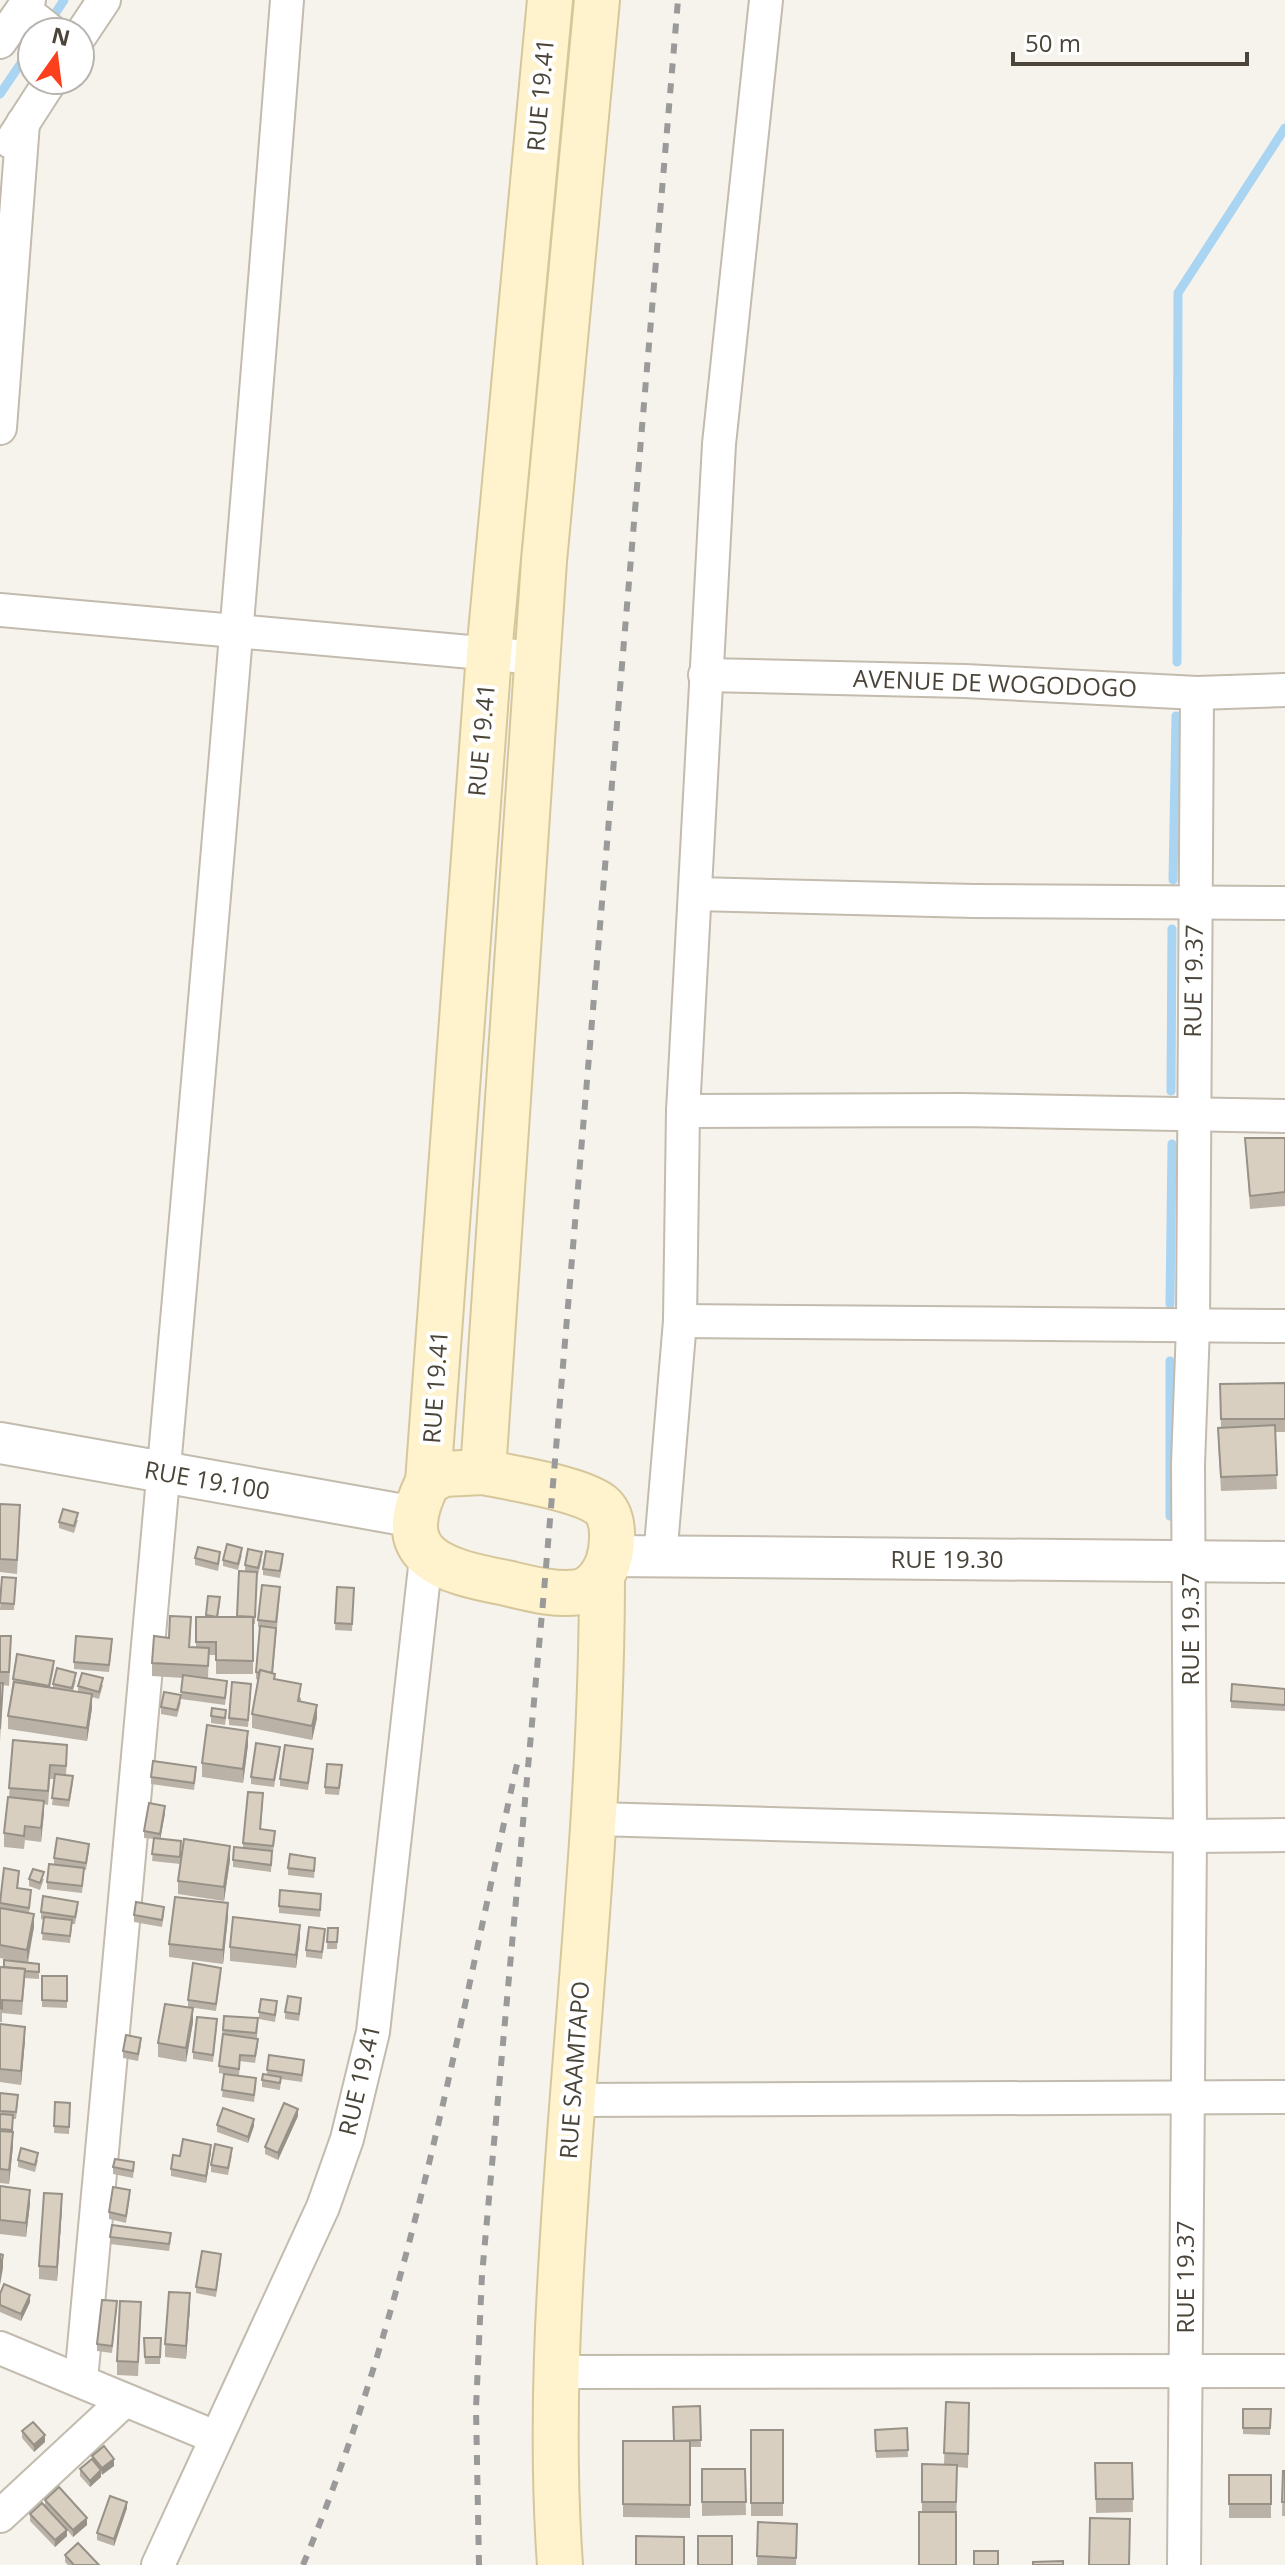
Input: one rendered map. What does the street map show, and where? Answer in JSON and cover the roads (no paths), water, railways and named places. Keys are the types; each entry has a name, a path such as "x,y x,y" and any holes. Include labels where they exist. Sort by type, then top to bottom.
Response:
{"main road":[{"name":"RUE 19.41","path":"426,1558 418,1544 421,1499 489,654 550,0"},
{"name":"RUE 19.41","path":"483,1472 538,658 597,0"},
{"name":"RUE SAAMTAPO","path":"421,1499 443,1474 483,1472 553,1487 600,1505 610,1520 595,1819 572,2100 556,2372 560,2565"},
{"path":"426,1558 457,1574 544,1591 578,1592 592,1587 606,1565"}],"street":[{"path":"81,2380 239,631 287,0"},
{"path":"660,1558 680,1321 683,1111 719,444 766,0"},
{"path":"0,42 26,4"},
{"path":"0,158 41,96"},
{"path":"0,428 23,123"},
{"path":"0,610 538,658"},
{"name":"AVENUE DE WOGODOGO","path":"705,675 965,681 1197,693 1285,690"},
{"name":"RUE 19.37","path":"1184,2565 1191,1561 1188,1464 1193,1327 1197,693"},
{"path":"696,894 1285,903"},
{"path":"683,1111 961,1110 1285,1116"},
{"path":"680,1321 1285,1326"},
{"name":"RUE 19.100","path":"0,1443 165,1474 421,1499"},
{"name":"RUE 19.41","path":"158,2565 323,2207 347,2139 369,2048 426,1558"},
{"name":"RUE 19.30","path":"606,1565 660,1558 1285,1562"},
{"path":"595,1819 1190,1836 1285,1835"},
{"path":"572,2100 1285,2097"},
{"path":"0,2348 215,2437"},
{"path":"556,2372 1285,2371"},
{"path":"0,2516 125,2400"}],"waterway":[{"path":"54,16 64,0"},
{"path":"0,94 16,70"},
{"path":"1177,662 1178,293 1285,128"},
{"path":"1173,880 1176,716"},
{"path":"1171,1091 1172,929"},
{"path":"1170,1304 1172,1144"},
{"path":"1170,1361 1170,1516"}],"railway":[{"path":"479,2565 476,2408 482,2275 544,1591 678,0"},
{"path":"303,2565 341,2467 403,2267 429,2165 519,1755"}]}
